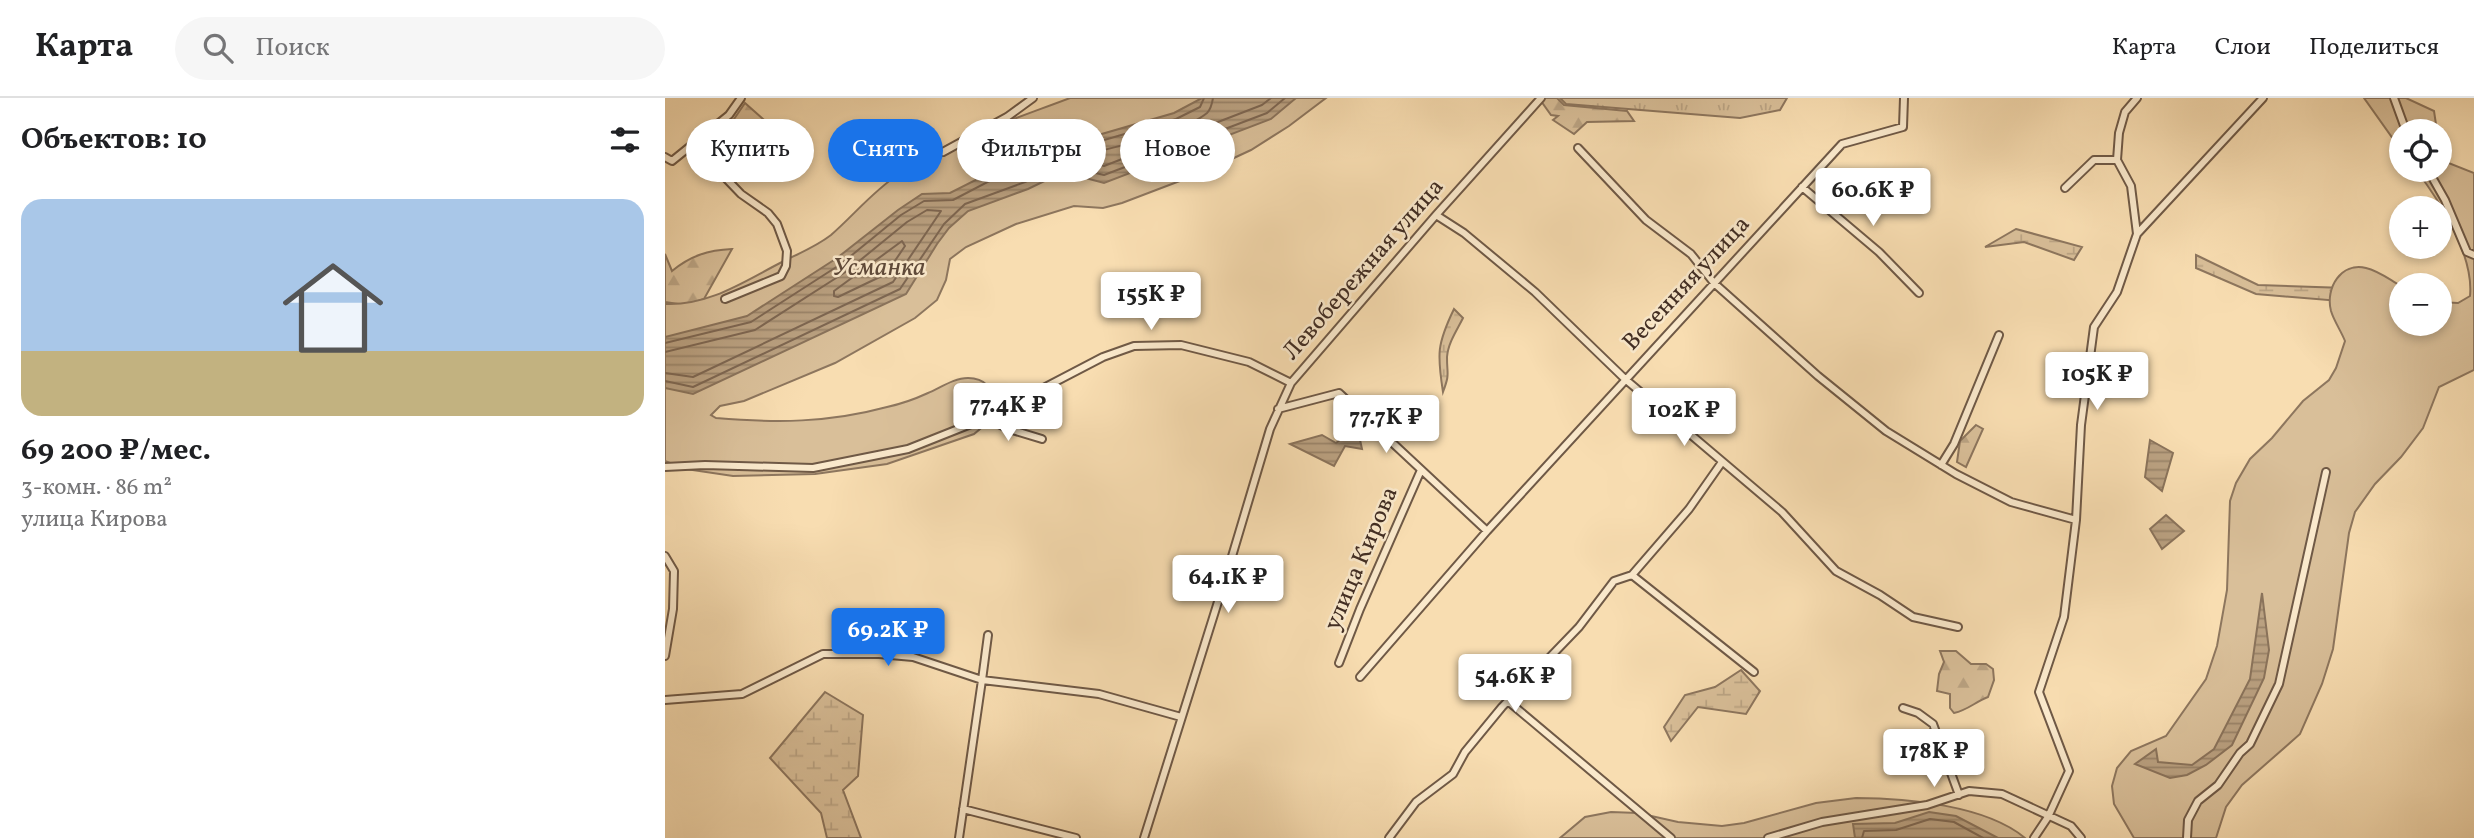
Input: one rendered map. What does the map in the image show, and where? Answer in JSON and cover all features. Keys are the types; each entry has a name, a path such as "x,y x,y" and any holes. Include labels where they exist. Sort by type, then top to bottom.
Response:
{"street":[{"path":"724,119 741,98"},
{"path":"943,152 1007,117 1033,98"},
{"name":"Левобережная улица","path":"665,467 705,465 813,468 908,449 986,418 1103,357 1134,346 1181,345 1249,362 1291,383 1541,98"},
{"name":"Весенняя улица","path":"1360,677 1487,531 1842,144 1903,127 1904,98"},
{"path":"2137,98 2125,112 2119,133 2117,160 2131,186 2137,234"},
{"path":"2034,838 2048,817 2069,771 2039,692 2064,617 2076,520 2081,425 2094,327 2117,292 2137,234 2263,98"},
{"path":"2394,98 2402,119"},
{"path":"1578,148 1646,220 1691,254 1714,283 1818,376 1886,431 1941,465 2011,502 2076,520"},
{"path":"665,157 672,161 686,150"},
{"path":"2065,188 2094,160 2117,160"},
{"path":"725,299 781,276 786,267 787,251 777,225 768,213 741,194 729,182"},
{"path":"2435,182 2467,252 2474,255"},
{"path":"1803,187 1879,251 1919,293"},
{"path":"1436,215 1464,233 1535,292 1625,379 1782,512 1836,571 1913,617 1958,627"},
{"path":"1941,465 1954,444 1999,335"},
{"path":"1144,838 1270,429 1291,383"},
{"path":"1278,409 1339,393 1487,531"},
{"path":"986,418 1009,429 1042,439"},
{"path":"1389,838 1416,802 1453,774 1465,752 1579,627 1614,581 1632,575 1689,509 1722,462"},
{"name":"улица Кирова","path":"1339,663 1421,470"},
{"path":"2187,838 2188,820 2198,801 2218,785 2240,753 2250,744 2279,684 2326,472"},
{"path":"665,556 674,571 673,610 665,656"},
{"path":"1632,575 1754,671"},
{"path":"958,838 988,635"},
{"path":"665,700 742,694 824,654 879,654 913,657 982,680 1099,694 1181,717"},
{"path":"1509,702 1671,838"},
{"path":"1903,708 1918,713 1933,724 1959,794"},
{"path":"1768,838 1822,822 1927,806 1969,791 2002,794 2071,826 2081,838"},
{"path":"963,809 1076,838"}],"green space":[{"path":"1070,98 1326,98 1289,126 1235,157 1235,119 1120,119 1120,182 1177,182 1103,208 1074,206 1016,224 966,247 950,259 946,280 937,300 915,318 835,363 744,401 720,406 711,415 716,418 760,421 844,416 903,403 952,381 968,378 987,385 998,404 992,419 974,434 887,464 815,474 733,476 686,469 665,461 665,304 681,304 712,296 808,249 826,239 889,182 943,182 943,149 957,142 957,182 1106,182 1106,119 1015,119"},
{"path":"1543,98 1557,98 1564,105 1627,111 1634,121 1587,122 1574,134 1553,120 1558,116 1551,115 1541,101"},
{"path":"1560,98 1787,98 1780,110 1740,118 1566,104"},
{"path":"2364,98 2406,98 2434,111 2435,119 2389,119 2389,133"},
{"path":"745,103 763,119 734,119"},
{"path":"2452,164 2474,173 2474,370 2439,387 2423,428 2355,512 2349,533 2333,649 2322,684 2300,734 2242,785 2226,807 2216,838 2134,838 2114,804 2112,786 2117,768 2131,751 2166,736 2206,679 2217,646 2227,590 2230,501 2236,483 2250,459 2303,401 2329,380 2336,368 2345,341 2332,315 2330,302 2330,294 2337,279 2342,273 2357,267 2380,273 2389,279 2389,336 2452,336 2452,303 2458,303 2470,296 2470,280 2467,263 2452,227 2452,196 2434,196 2424,182 2452,182"},
{"path":"2016,229 2082,247 2074,260 2024,242 1985,247"},
{"path":"732,249 704,299 685,305 665,302 665,254 672,271 700,255"},
{"path":"2196,255 2258,285 2345,288 2340,301 2256,294 2196,268"},
{"path":"1454,309 1463,318 1449,347 1447,378 1443,392 1441,341"},
{"path":"1976,425 1983,429 1966,467 1957,462 1960,441"},
{"path":"1940,651 1956,651 1971,664 1986,664 1993,669 1994,680 1988,697 1954,713 1950,708 1950,694 1937,691 1944,662"},
{"path":"1741,670 1760,691 1746,714 1698,707 1671,741 1664,727 1685,695 1715,687"},
{"path":"825,692 863,715 858,776 843,790 861,838 827,838 821,813 770,758"},
{"path":"1856,798 1921,802 1967,811 2009,827 2025,838 1560,838 1585,817 1611,812 1638,813 1678,822 1722,826 1744,823 1816,803"}],"water":[{"name":"Усманка","path":"1202,98 1296,98 1271,119 1235,133 1235,119 1153,119 1174,113"},
{"name":"Усманка","path":"1120,129 1120,177 1104,183 1100,182 1106,182 1106,133"},
{"name":"Усманка","path":"972,182 1042,182 968,211 949,228 937,244 906,294 693,394 665,388 665,337 747,316 837,258 922,194 950,193"},
{"path":"1357,426 1362,449 1345,446 1334,466 1290,444 1322,435 1336,443"},
{"path":"2150,440 2173,453 2162,491 2145,477"},
{"path":"2166,515 2184,531 2162,549 2150,529"},
{"path":"2262,593 2269,650 2264,678 2232,745 2206,765 2187,775 2170,778 2135,764 2156,749 2158,762 2192,765 2214,749 2250,679"},
{"path":"1929,812 1956,816 1998,838 1855,838 1853,824 1895,823"}]}
